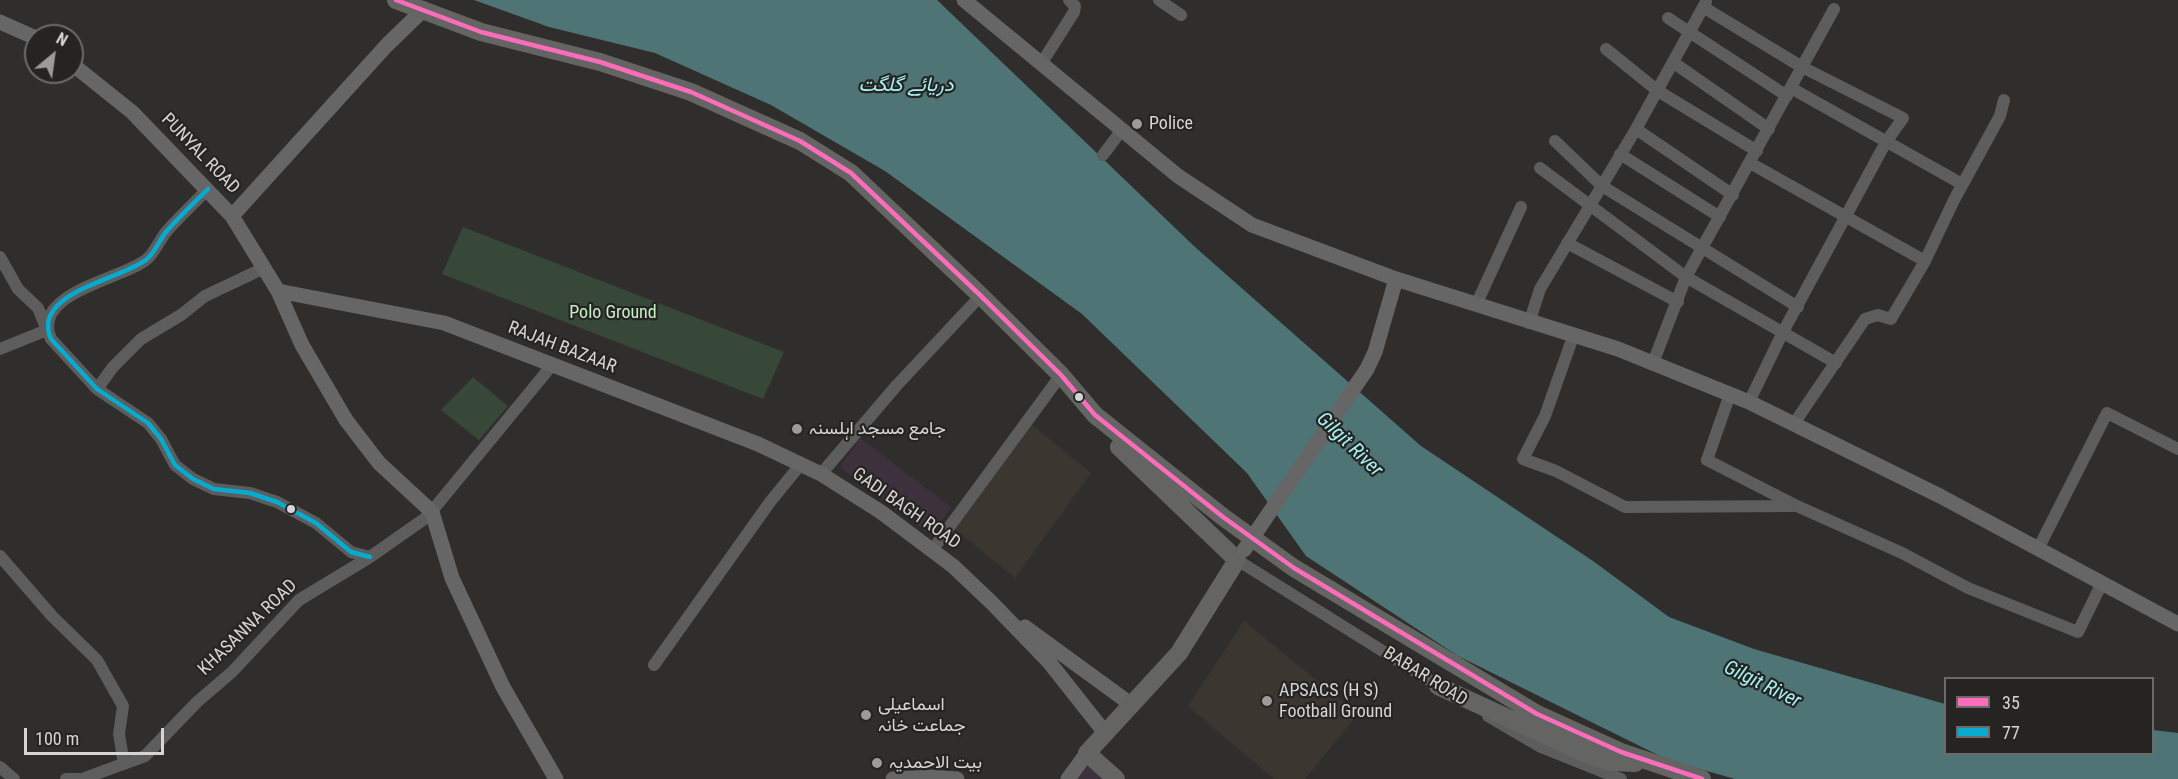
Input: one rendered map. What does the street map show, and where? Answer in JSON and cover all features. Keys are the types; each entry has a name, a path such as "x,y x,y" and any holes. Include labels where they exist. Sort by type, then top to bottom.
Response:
{"highway":[{"path":"396,0 482,32 600,62 691,92 800,141 850,172 1061,375 1095,415 1223,517 1294,568 1538,714 1651,763 1702,779"},
{"path":"1095,415 1099,426 1107,436 1241,555 1179,653 1087,753 1116,779"},
{"path":"1438,686 1593,757 1612,762 1651,763"}],"main road":[{"path":"964,0 1121,131 1201,194 1252,225 1396,279 1529,323 1574,334 1749,402 1940,496 2178,624"},
{"path":"232,216 386,46 422,11"},
{"path":"0,22 24,33"},
{"name":"PUNYAL ROAD","path":"84,74 132,112 232,216 262,269 278,291 302,345 346,420 379,463 432,512"},
{"path":"1241,555 1367,369 1375,352 1396,279"},
{"name":"RAJAH BAZAAR","path":"278,291 420,317 553,364 759,444 821,474"},
{"name":"GADI BAGH ROAD","path":"821,474 933,549 1054,657 1132,705"},
{"path":"432,512 452,578 503,687 556,779"},
{"name":"GADI BAGH ROAD","path":"1054,657 1106,734"},
{"path":"1068,779 1087,753"},
{"path":"893,779 912,777 957,779"}],"street":[{"path":"1041,64 1074,12 1076,6 1069,0"},
{"path":"1159,0 1180,15"},
{"path":"1529,323 1540,289 1636,129 1705,4 1802,67 1903,118 1886,142 1798,307 1782,332 1749,402"},
{"path":"1653,363 1686,277 1834,9"},
{"path":"1668,18 1688,34 1789,92 1962,184"},
{"path":"1606,49 1658,91 1757,151"},
{"path":"1674,63 1769,129"},
{"path":"1793,425 1865,319 1878,315 1891,319 1925,261 1962,184 2000,116 2004,100"},
{"path":"1636,129 1733,195"},
{"path":"1103,154 1121,131"},
{"path":"1555,141 1602,186 1798,307"},
{"path":"1620,154 1720,217"},
{"path":"1750,163 1925,261"},
{"path":"1540,168 1686,277 1836,363"},
{"path":"47,330 49,321 65,297 117,273 132,270 149,258 165,233 208,189"},
{"path":"1476,305 1521,207"},
{"path":"1567,243 1678,302"},
{"path":"0,257 18,289 39,308 51,339 98,389 148,423 161,439 175,465 193,479 214,489 250,493 277,502 316,523 351,552 370,556"},
{"path":"98,389 113,367 141,339 181,315 205,296 262,269"},
{"path":"821,474 897,385 973,304"},
{"path":"0,349 47,330"},
{"path":"1574,334 1545,416 1523,459 1556,471 1625,507 1797,506"},
{"name":"KHASANNA ROAD","path":"66,779 85,778 146,756 197,702 264,639 298,600 370,556 432,512 553,364"},
{"path":"933,549 1061,375"},
{"path":"1730,394 1707,460 1797,506 1902,553 1968,588 2078,632 2102,582"},
{"path":"2038,549 2107,413 2178,449"},
{"path":"654,665 770,502 801,464"},
{"name":"BABAR ROAD","path":"1241,555 1438,686 1541,747 1621,779"},
{"path":"0,556 52,616 97,660 123,706 119,734 124,764"},
{"path":"0,767 14,779"}],"shaded area":[{"path":"1026,420 1091,473 1015,578 950,525"},
{"path":"860,438 951,507 932,536 840,467"},
{"name":"APSACS (H S) Football Ground","path":"1244,621 1358,714 1305,779 1274,779 1188,706"},
{"path":"1086,753 1116,779 1068,779"}],"green space":[{"name":"Polo Ground","path":"463,227 784,352 763,399 442,274"},
{"path":"473,377 508,406 479,440 441,410"}],"water":[{"name":"دریائے گلگت","path":"474,0 937,0 1195,247 1421,446 1593,561 1669,617 1754,649 1944,704 1944,755 2154,755 2154,730 2178,733 2178,779 1735,779 1668,760 1458,656 1306,556 1247,473 1082,314 885,171 771,105 655,53 549,27"}],"transit line":[{"name":"35","path":"396,0 481,32 600,62 691,92 800,141 851,173 1061,375 1095,415 1223,517 1294,568 1537,714 1621,752 1702,779"},
{"name":"77","path":"208,189 166,232 147,259 82,289 66,298 54,309 48,323 51,339 97,389 148,423 161,439 175,465 193,479 214,489 250,493 277,502 316,523 351,552 370,557"}],"place":[{"name":"Police","path":"1137,124"},
{"name":"جامع مسجد اہلسنہ","path":"797,429"},
{"name":"APSACS (H S) Football Ground","path":"1267,701"},
{"name":"اسماعیلی جماعت خانہ","path":"866,715"},
{"name":"بیت الاحمدیہ","path":"877,763"}],"water label":[{"name":"Gilgit River","path":"1349,445"},
{"name":"Gilgit River","path":"1762,685"}]}
